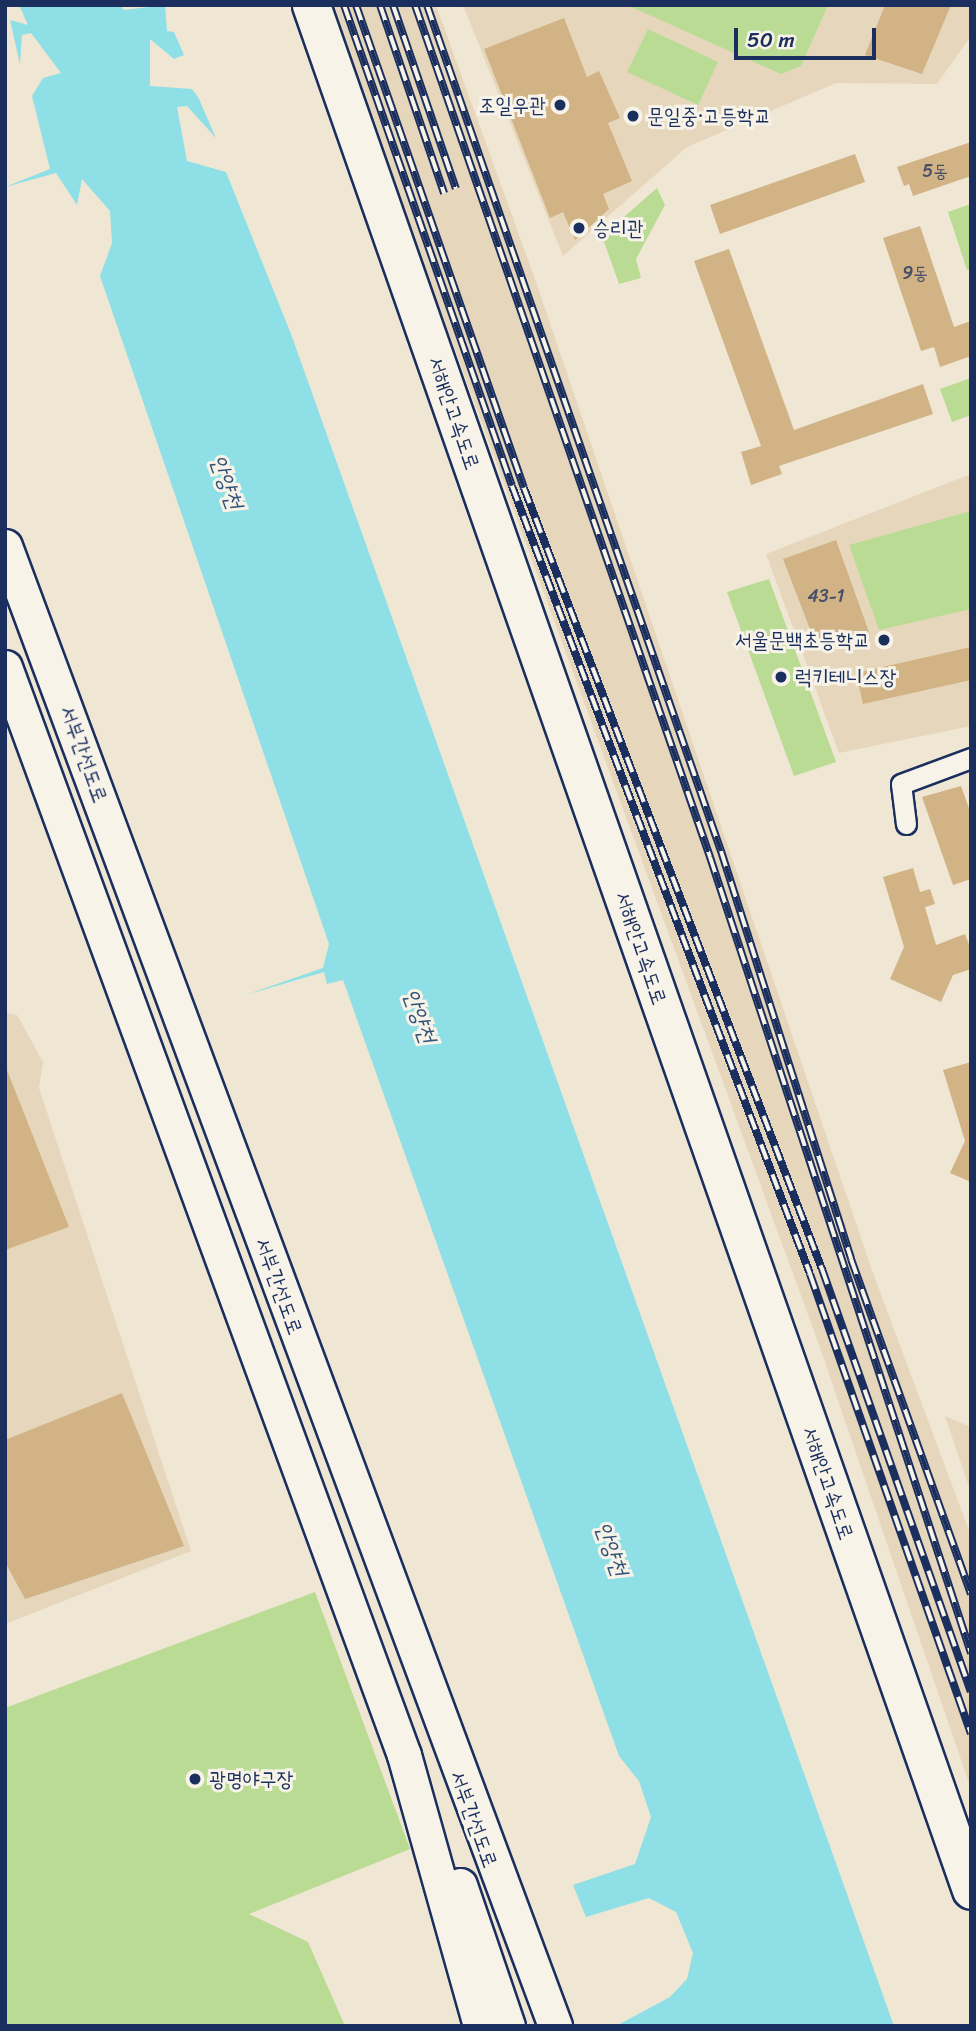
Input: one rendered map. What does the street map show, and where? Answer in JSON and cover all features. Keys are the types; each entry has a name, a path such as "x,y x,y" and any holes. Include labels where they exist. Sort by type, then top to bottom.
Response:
{"highway":[{"name":"서해안고속도로","path":"311,5 971,1890"},
{"name":"서해안고속도로","path":"336,5 971,1815"},
{"name":"서부간선도로","path":"5,545 522,1949 555,2026"},
{"name":"서부간선도로","path":"5,667 404,1755 480,2026"},
{"path":"5,727 45,775"},
{"path":"404,1755 440,1828 508,2026"},
{"path":"522,1949 534,2026"}],"street":[{"path":"906,824 901,784 971,758"}],"shaded area":[{"path":"329,5 436,5 535,279 873,1273 971,1536 971,1789 818,1342"},
{"name":"문일중·고등학교","path":"463,5 971,5 971,36 937,84 836,83 687,147 563,256"},
{"name":"서울문백초등학교","path":"971,474 971,726 839,753 766,554"},
{"path":"5,1013 17,1015 43,1062 39,1088 191,1551 5,1624"},
{"path":"945,1416 971,1427 971,1493"}],"green space":[{"path":"627,5 828,5 801,66 781,74"},
{"path":"648,29 718,62 698,105 627,72"},
{"path":"657,188 665,205 636,259 641,278 619,284 602,236"},
{"path":"971,204 971,269 967,270 948,212"},
{"path":"971,378 971,415 952,422 940,389"},
{"path":"971,511 971,609 879,630 849,545"},
{"name":"럭키테니스장","path":"769,579 836,762 794,776 727,592"},
{"name":"광명야구장","path":"315,1592 410,1849 249,1914 308,1942 345,2026 5,2026 5,1708"}],"water":[{"name":"안양천","path":"19,5 120,5 124,10 165,5 167,31 174,32 184,55 174,59 150,39 150,86 192,89 216,138 187,106 177,107 187,161 226,172 291,334 894,2026 616,2026 670,1997 687,1979 693,1953 676,1912 649,1898 586,1917 573,1885 635,1864 651,1817 639,1781 619,1756 343,980 327,984 324,972 245,995 323,968 329,944 100,276 112,243 110,211 82,179 77,205 56,173 5,187 50,169 32,96 43,78 61,73 31,33 22,35 20,64 10,20 28,25"}],"building":[{"path":"885,5 951,5 922,74 865,55"},
{"name":"조일우관","path":"564,18 587,77 599,71 620,118 608,123 632,181 603,194 609,209 575,240 563,212 550,218 484,49"},
{"path":"971,142 971,176 913,196 909,184 904,186 897,167"},
{"path":"855,154 865,182 720,234 710,205"},
{"path":"920,226 954,327 971,321 971,356 940,367 934,347 921,351 883,238"},
{"path":"729,249 794,430 923,384 933,414 779,466 782,474 751,485 741,452 761,446 694,261"},
{"path":"836,540 869,632 818,650 783,559"},
{"path":"971,647 971,680 863,704 856,673"},
{"path":"961,786 971,814 971,879 953,885 922,797"},
{"path":"913,868 920,892 930,889 935,904 925,907 936,945 965,934 971,950 971,969 953,975 941,1002 890,979 904,947 883,877"},
{"path":"971,1062 971,1182 950,1173 965,1141 943,1070"},
{"path":"5,1065 69,1227 5,1250"},
{"path":"122,1393 184,1546 25,1599 5,1562 5,1440"}],"railway":[{"path":"344,5 512,486 810,1274 971,1734"},
{"path":"356,5 524,488 822,1269 971,1692"},
{"path":"380,5 444,193"},
{"path":"393,5 456,189"},
{"path":"415,5 710,857 971,1653"},
{"path":"427,5 721,851 851,1259 971,1594"}],"place":[{"name":"조일우관","path":"560,105"},
{"name":"문일중·고등학교","path":"633,116"},
{"name":"승리관","path":"579,228"},
{"name":"서울문백초등학교","path":"884,640"},
{"name":"럭키테니스장","path":"781,677"},
{"name":"광명야구장","path":"195,1779"}]}
